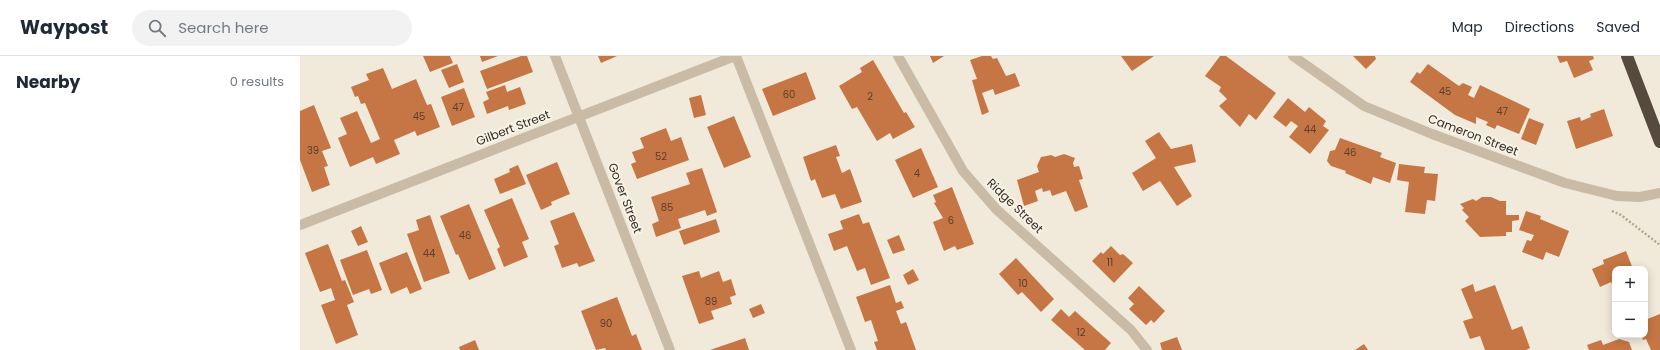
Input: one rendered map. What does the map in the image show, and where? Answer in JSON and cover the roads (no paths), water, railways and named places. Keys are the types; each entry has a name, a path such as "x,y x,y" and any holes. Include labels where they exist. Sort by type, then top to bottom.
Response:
{"highway":[{"path":"1627,56 1660,142"}],"street":[{"name":"Gover Street","path":"555,56 670,350"},
{"name":"Gilbert Street","path":"300,225 736,56"},
{"path":"736,56 851,350"},
{"name":"Ridge Street","path":"898,56 963,171 996,209 1131,330 1147,350"},
{"name":"Cameron Street","path":"1293,56 1364,106 1432,134 1565,183 1617,196 1640,197 1660,193"}]}
